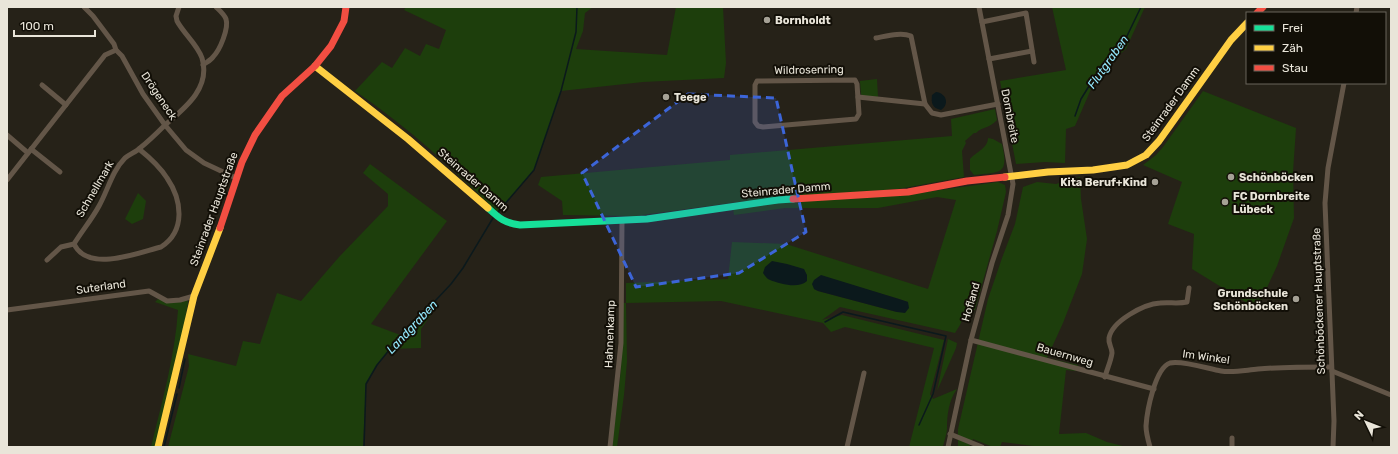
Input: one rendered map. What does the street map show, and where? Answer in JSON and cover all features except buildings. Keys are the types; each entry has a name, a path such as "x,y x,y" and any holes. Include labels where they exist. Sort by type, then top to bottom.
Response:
{"main road":[{"name":"Steinrader Hauptstraße","path":"158,447 194,296 221,226 242,162 255,135 282,96 324,56 337,36 344,21 346,7"},
{"name":"Steinrader Damm","path":"315,66 408,138 503,221 520,225 622,221 647,219 778,200 908,192 967,181 1048,172 1072,172 1121,166 1140,159 1159,141 1231,40 1246,24"}],"street":[{"name":"Drögeneck","path":"84,7 114,44 116,50 122,56 143,94 186,150 204,163 236,178"},
{"path":"179,7 176,16 177,21 196,47 204,65 215,56 226,28 224,15 216,7"},
{"name":"Dornbreite","path":"979,7 1012,177"},
{"path":"982,22 1026,13 1034,62"},
{"path":"876,38 908,34 911,36 925,104 932,113 941,115 998,104"},
{"path":"7,180 105,55 116,50"},
{"path":"989,59 1032,51"},
{"name":"Schnellmark","path":"74,244 82,230 99,207 115,172 125,158 139,149 196,96 202,81 204,65"},
{"name":"Wildrosenring","path":"855,80 857,82 858,98 859,114 856,119 763,127 758,126 755,122 755,85 757,81 855,80"},
{"name":"Schönböckener Hauptstraße","path":"1333,447 1334,421 1326,203 1328,168 1344,84"},
{"path":"42,85 66,105"},
{"path":"858,98 925,104"},
{"path":"7,135 60,172"},
{"path":"47,260 61,247 74,244 82,254 93,259 103,260 161,247 169,242 176,230 179,206 168,178 152,160 139,149"},
{"name":"Hofland","path":"948,447 971,340 992,263 1008,215 1013,184 1012,177"},
{"name":"Hahnenkamp","path":"610,447 621,343 622,221"},
{"path":"1105,377 1112,353 1109,337 1125,317 1138,309 1158,303 1176,302 1181,304 1187,302 1189,288"},
{"name":"Suterland","path":"7,310 149,291 167,301 180,300 194,296"},
{"name":"Bauernweg","path":"971,340 1154,389"},
{"name":"Im Winkel","path":"1150,447 1146,428 1147,413 1160,372 1165,366 1171,363 1184,363 1223,371 1267,368 1331,369"},
{"path":"1331,369 1391,395"},
{"path":"847,447 864,373"},
{"path":"950,434 982,447"},
{"path":"1232,438 1232,447"}],"highlighted area":[{"path":"688,94 776,98 806,232 739,273 636,287 582,173"}],"green space":[{"path":"406,7 593,7 585,13 583,31 576,49 667,55 676,7 723,7 726,63 724,78 643,82 561,91 534,170 498,212 447,164 411,133 355,91 382,62 392,68 405,48 420,56 426,44 439,49 446,30 404,10"},
{"path":"1052,7 1145,7 1126,49 1098,73 1075,126 1066,129 1065,163 1045,162 1016,164 1000,81 1066,70"},
{"path":"877,79 878,97 863,96 861,94 860,81"},
{"name":"Schönböcken","path":"1203,91 1296,128 1293,172 1294,218 1277,266 1257,309 1192,269 1194,234 1168,224 1182,182 1143,165 1156,155 1163,147"},
{"path":"995,109 997,120 991,125 974,133 965,141 966,143 962,151 964,177 898,189 738,202 635,216 563,215 562,201 538,185 541,177 730,160 730,155 952,136 951,119"},
{"path":"988,138 1002,144 1004,154 1003,167 997,172 974,175 970,170 970,159 986,145"},
{"path":"370,164 447,221 371,324 403,336 432,305 431,315 421,329 421,348 390,349 377,365 366,385 363,447 168,447 189,366 188,354 236,366 243,341 260,344 277,293 301,301 339,257 388,206 388,194 363,173"},
{"path":"1080,177 1081,199 1087,239 1082,274 1063,323 1047,358 1078,365 1076,371 1066,370 1059,434 1086,433 1107,442 1123,446 1041,447 1002,442 1000,447 993,447 973,439 969,447 958,447 958,429 988,299 1015,224 1023,187 1037,182 1056,184"},
{"path":"998,182 1005,185 1006,192 997,231 975,310 966,311 955,333 840,307 822,320 842,315 944,340 930,394 933,399 957,389 949,407 947,433 943,447 909,447 934,348 845,327 831,332 823,323 721,301 626,303 626,283 728,279 732,242 786,244 928,289 956,200 937,197 878,208 785,208 734,215 733,209 762,204 912,194","holes":["821,276 908,302 897,312 818,291 814,289"]},
{"path":"138,193 146,201 143,219 132,224 125,219"},
{"path":"158,299 166,302 188,300 188,303 181,343 156,447 151,447 171,362 178,310 155,302"},
{"path":"623,303 626,303 627,361 617,447 612,447 621,369"},
{"path":"948,339 957,343 956,348 937,391"}],"shaded area":[{"path":"936,92 942,94 946,99 944,108 941,110 936,108 932,103 932,95"},
{"path":"772,261 804,269 807,275 807,281 799,285 794,285 769,280 763,273 765,267"},
{"path":"821,275 908,302 909,308 905,313 897,312 818,291 814,289 812,284 814,280"}],"waterway":[{"name":"Landgraben","path":"498,212 534,170 561,91 576,32 577,7"},
{"name":"Flutgraben","path":"1075,116 1081,99 1094,78 1126,38 1141,7"},
{"name":"Landgraben","path":"364,447 366,384 377,365 390,349 451,284 463,268 493,218"},
{"path":"825,322 843,312 946,336 933,394 919,425"},
{"path":"179,388 185,359"},
{"path":"164,447 177,394"}],"traffic: fast":[{"path":"488,208 502,220 520,225 647,219 793,199"}],"traffic: slow":[{"path":"1005,177 1048,172 1093,170 1127,165 1146,155 1159,141 1231,40 1246,24"},
{"path":"315,66 408,139 488,208"},
{"path":"158,447 194,296 220,228"}],"traffic: jam":[{"path":"220,228 242,162 255,135 282,96 315,66 331,46 344,21 346,7"},
{"path":"1258,12 1263,7"},
{"path":"793,199 908,192 967,181 1005,177"}],"place":[{"name":"Bornholdt","path":"767,20"},
{"name":"Teege","path":"666,97"},
{"name":"Schönböcken","path":"1231,177"},
{"name":"Kita Beruf+Kind","path":"1155,182"},
{"name":"FC Dornbreite Lübeck","path":"1225,202"},
{"name":"Grundschule Schönböcken","path":"1296,299"}]}
